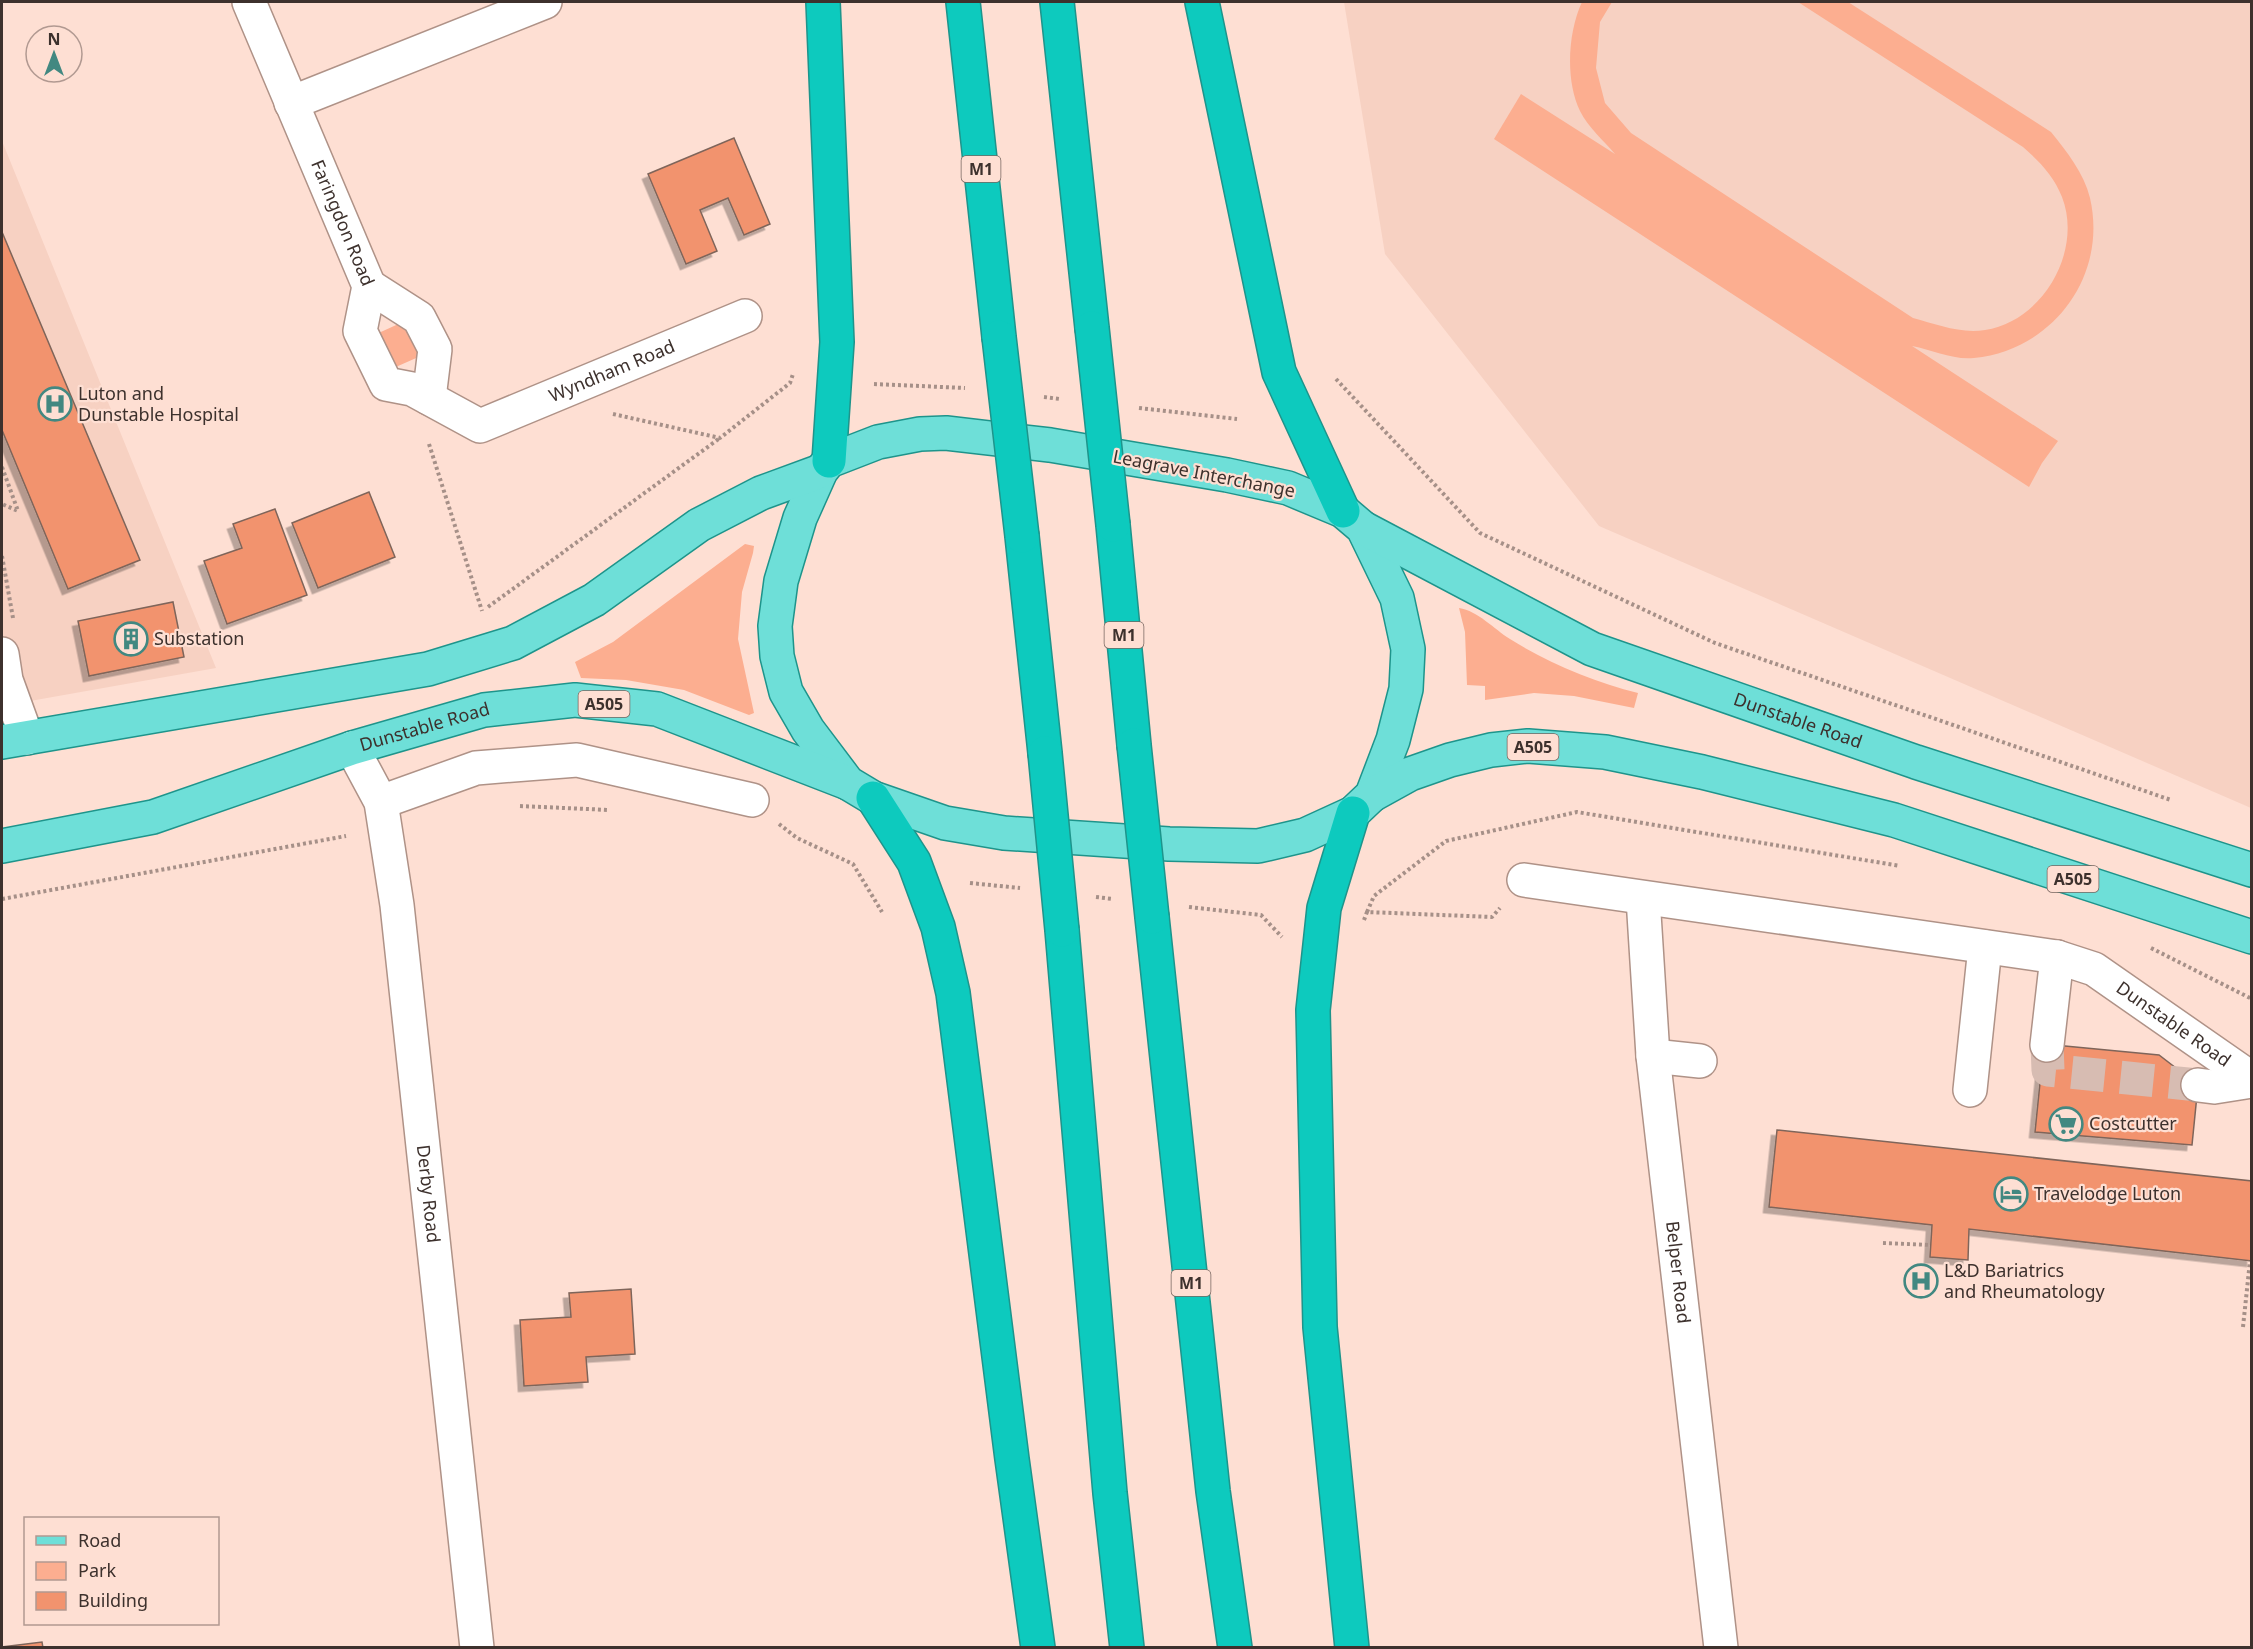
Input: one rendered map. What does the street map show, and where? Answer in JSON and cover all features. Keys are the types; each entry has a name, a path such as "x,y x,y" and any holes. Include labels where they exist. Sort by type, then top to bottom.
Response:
{"highway":[{"path":"823,2 837,342 825,466"},
{"name":"M1","path":"963,2 1045,753 1110,1493 1127,1647"},
{"name":"M1","path":"1057,2 1213,1491 1235,1647"},
{"path":"1202,2 1280,372 1353,520"},
{"path":"860,791 914,862 938,927 953,993 1013,1470 1038,1647"},
{"path":"1352,1647 1320,1327 1313,1010 1324,908 1363,804"}],"main road":[{"name":"Leagrave Interchange","path":"825,466 878,442 920,434 946,434 1050,445 1227,475 1288,488 1353,520"},
{"path":"25,738 428,669 513,643 594,600 699,525 825,466"},
{"path":"825,466 800,518 781,581 775,626 777,656 786,692 808,730 860,791 945,823 1004,833 1169,844 1258,846 1305,835 1363,804 1393,740 1406,689 1408,649 1397,598 1353,520"},
{"name":"Dunstable Road","path":"1353,520 1592,649 1916,762 2251,869"},
{"name":"Dunstable Road","path":"2,846 153,817 352,748 484,710 575,700 657,709 860,791"},
{"name":"A505","path":"1363,804 1410,774 1450,760 1491,750 1528,746 1605,752 1702,772 1894,820 2252,937"}],"street":[{"name":"Faringdon Road","path":"249,2 369,286 360,331 386,384 420,393 480,426"},
{"path":"291,103 545,2"},
{"path":"369,286 419,318 435,349 420,393"},
{"name":"Wyndham Road","path":"480,426 745,316"},
{"path":"2,654 6,680 25,738"},
{"name":"Derby Road","path":"352,748 381,802 397,905 477,1647"},
{"path":"381,802 476,768 577,760 752,800"},
{"name":"Dunstable Road","path":"1524,880 2057,957 2094,969 2252,1080"},
{"name":"Belper Road","path":"1643,897 1653,1056 1721,1647"},
{"path":"1970,1090 1985,947"},
{"path":"2047,1045 2057,957"},
{"path":"1653,1056 1700,1061"},
{"path":"2198,1084 2214,1087 2252,1080"}],"path":[{"path":"420,393 482,612 720,438 790,383 796,364"},
{"path":"1336,379 1480,533 1714,643 2173,801"},
{"path":"603,412 720,438"},
{"path":"2,467 18,511 2,504"},
{"path":"752,800 797,838 853,864 882,912"},
{"path":"1364,922 1374,896 1446,841 1577,812 1903,866"},
{"path":"1367,912 1492,917 1524,880"},
{"path":"2150,947 2252,999"},
{"path":"1883,1243 1931,1245"},
{"path":"2243,1327 2250,1261"}],"shaded area":[{"path":"1344,2 2251,2 2251,808 1599,526 1385,254"},
{"name":"Luton and Dunstable Hospital","path":"2,141 216,668 2,706"}],"green space":[{"path":"1582,2 1612,2 1600,22 1596,68 1605,103 1631,133 1913,318 1957,330 1976,331 2006,324 2024,313 2040,298 2053,280 2062,260 2067,239 2067,218 2062,197 2046,169 2023,147 1798,2 1848,2 2051,132 2069,155 2084,180 2090,198 2093,227 2091,255 2082,281 2068,304 2050,324 2028,341 2002,352 1966,358 1912,346 2058,441 2042,463 2029,487 1494,139 1521,94 1615,154 1583,117 1575,99 1570,71 1571,41"},
{"path":"405,321 423,355 389,370 372,336"},
{"path":"745,544 754,546 742,592 738,639 754,713 749,715 684,690 626,680 581,678 575,662 613,642"},
{"path":"1459,608 1473,613 1510,639 1556,664 1638,693 1634,708 1574,696 1534,693 1485,700 1485,686 1467,685 1465,632"}],"building":[{"path":"734,138 770,224 744,235 728,198 700,210 717,251 686,264 648,174"},
{"path":"2,232 140,560 68,589 2,430"},
{"path":"369,492 395,557 318,588 292,523"},
{"path":"275,509 307,595 227,624 204,561 242,548 233,524"},
{"name":"Substation","path":"173,602 184,657 89,676 78,621"},
{"path":"2044,1044 2159,1055 2198,1085 2192,1145 2035,1132"},
{"name":"Travelodge Luton","path":"1777,1130 2252,1181 2252,1261 1969,1229 1968,1260 1930,1257 1932,1225 1769,1207"},
{"path":"631,1289 635,1354 586,1357 588,1382 524,1386 520,1320 571,1317 569,1293"},
{"path":"42,1642 43,1648 2,1648 2,1647"}],"tunnel":[{"path":"2047,1045 2048,1070 2198,1085"}],"place":[{"name":"Luton and Dunstable Hospital","path":"55,404"},
{"name":"Substation","path":"131,639"},
{"name":"Costcutter","path":"2066,1124"},
{"name":"Travelodge Luton","path":"2011,1194"},
{"name":"L&D Bariatrics and Rheumatology","path":"1921,1281"}]}
